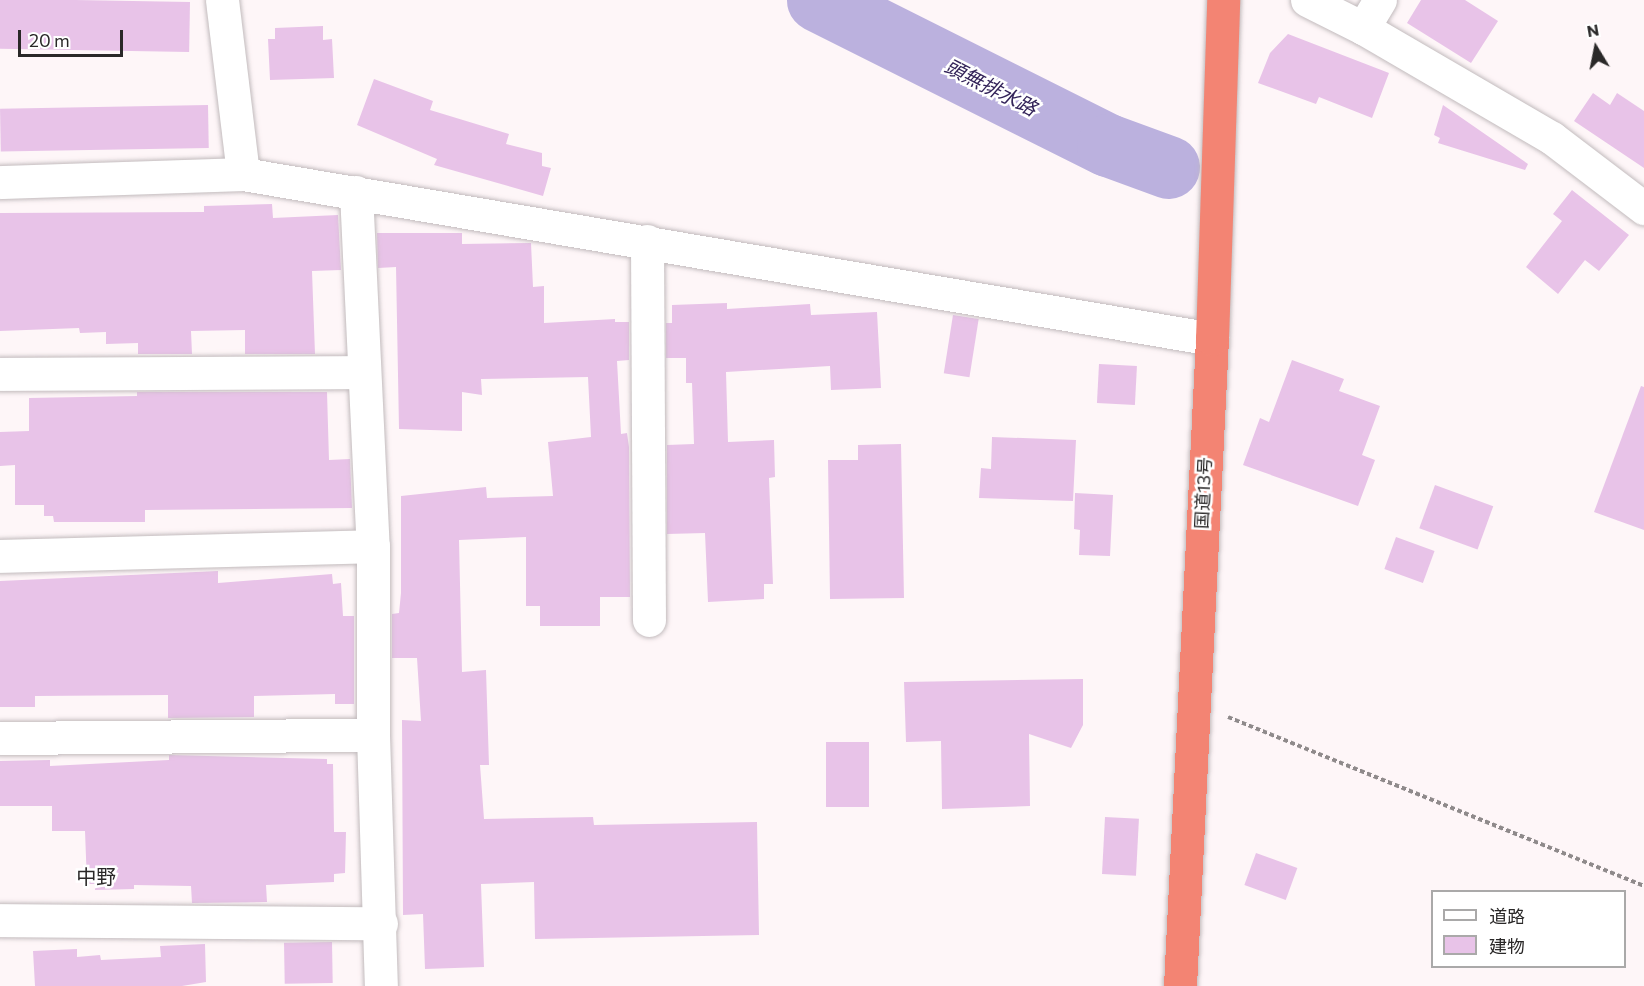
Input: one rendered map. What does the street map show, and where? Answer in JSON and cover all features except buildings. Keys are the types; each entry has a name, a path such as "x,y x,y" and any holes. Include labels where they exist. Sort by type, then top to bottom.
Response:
{"highway":[{"name":"国道13号","path":"1180,986 1192,703 1212,339 1223,0"}],"street":[{"path":"222,0 243,174"},
{"path":"1307,0 1363,28 1552,138 1644,208"},
{"path":"1363,28 1380,0"},
{"path":"0,182 243,174 1212,339"},
{"path":"356,192 373,546 373,735 381,923 381,986"},
{"path":"647,241 650,620"},
{"path":"0,374 364,372"},
{"path":"0,556 373,546"},
{"path":"0,738 373,735"},
{"path":"0,920 381,923"}],"path":[{"path":"1192,703 1644,886"}],"waterway":[{"name":"頭無排水路","path":"818,0 1108,145 1168,167"}],"district":[{"name":"中野","path":"96,876"}]}
